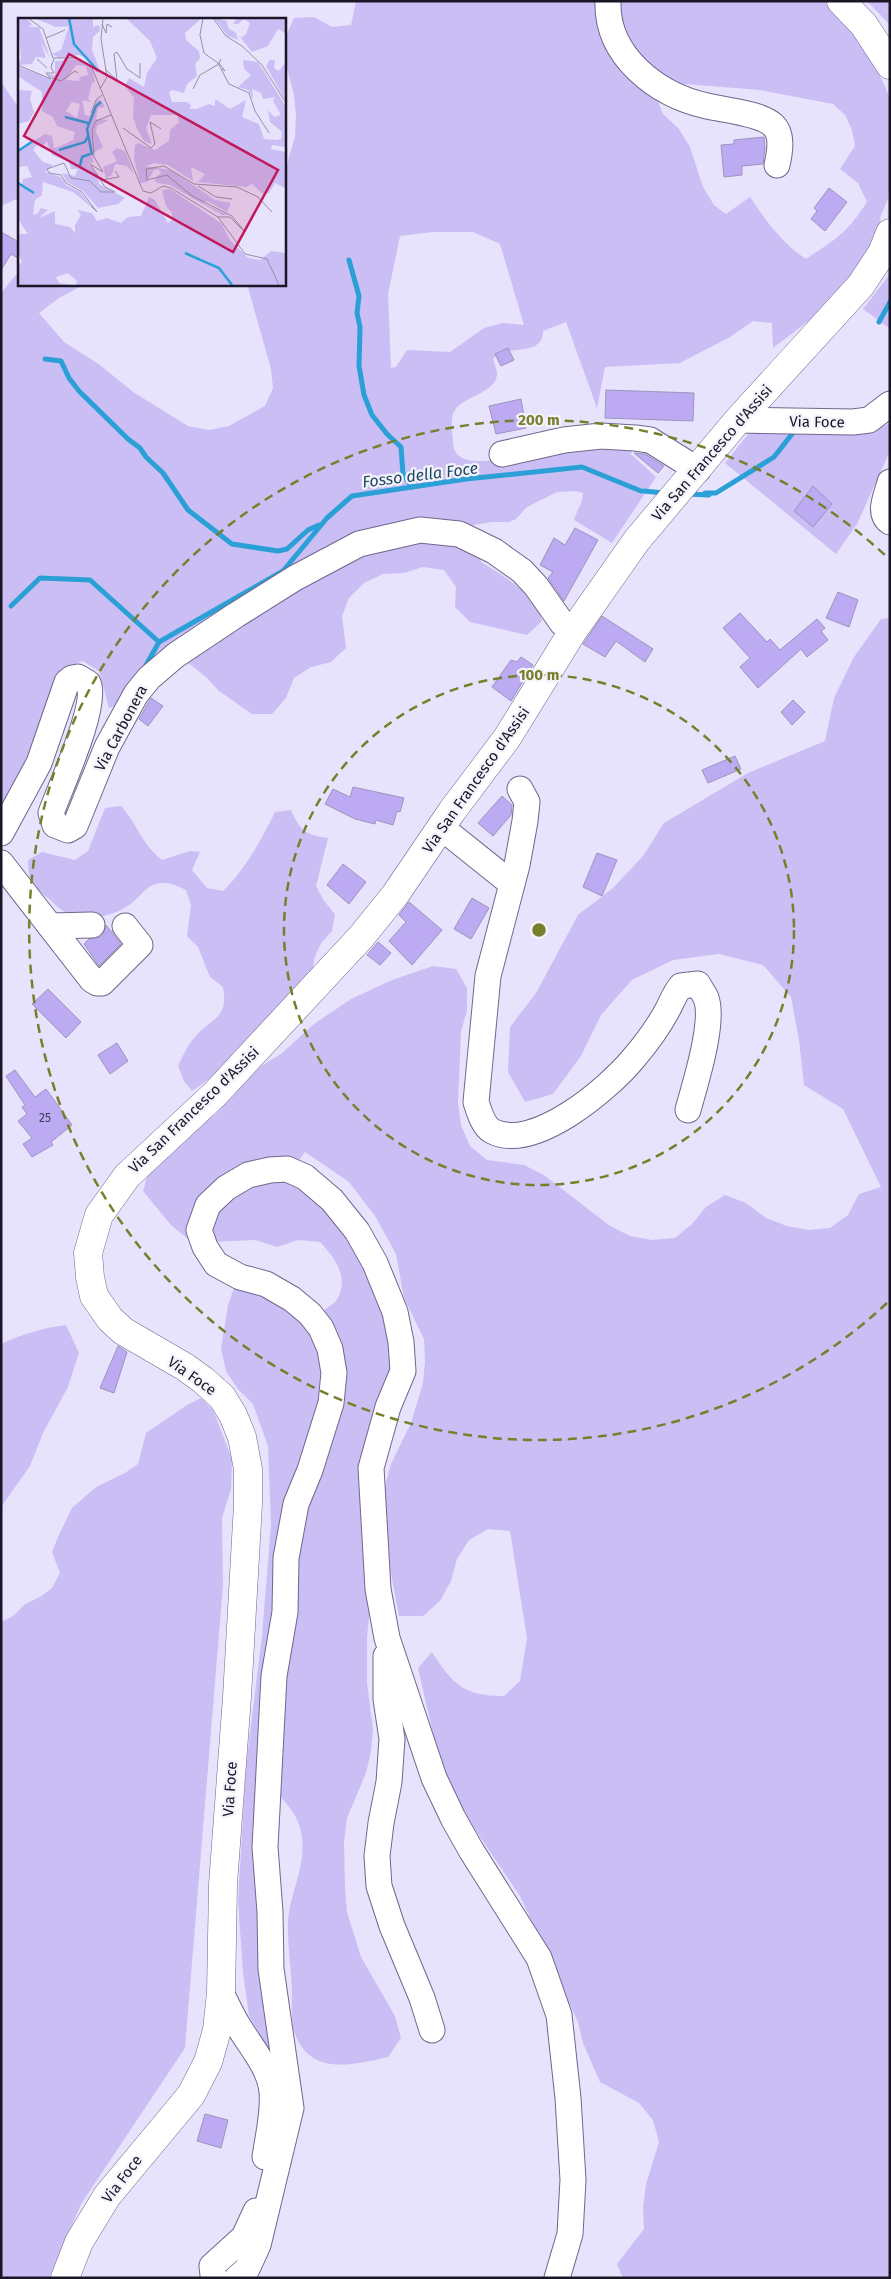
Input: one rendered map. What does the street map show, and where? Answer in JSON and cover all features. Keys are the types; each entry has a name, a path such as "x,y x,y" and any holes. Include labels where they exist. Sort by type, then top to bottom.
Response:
{"main road":[{"path":"841,1 864,25 890,65"},
{"name":"Via San Francesco d'Assisi","path":"110,1319 94,1296 88,1253 99,1215 112,1195 127,1176 215,1094 361,937 413,871 452,811 511,731 573,630 637,540 698,470 738,420 861,285 882,253 890,233"},
{"name":"Via Foce","path":"65,2278 79,2242 107,2196 191,2095 208,2062 217,2030 221,1993 223,1884 237,1698 248,1469 242,1437 233,1415 222,1397 197,1376 123,1331 110,1319"}],"street":[{"path":"608,1 608,20 615,39 624,55 644,76 669,94 703,105 765,120 774,126 779,136 777,165"},
{"name":"Via Foce","path":"738,420 853,422 870,420 890,404"},
{"path":"502,454 564,440 601,436 636,438 650,440 698,470"},
{"path":"890,482 883,511 885,518 890,522"},
{"name":"Via Carbonera","path":"1,833 39,762 67,682 72,678 78,677 88,683 91,696 84,727 51,813 55,825 68,830 75,826 107,747 136,694 148,678 176,656 236,615 316,566 358,544 420,530 459,534 494,551 522,572 536,586 562,623 573,630"},
{"path":"520,789 527,802 525,821 512,884 488,976 476,1102 481,1117 490,1130 511,1137 539,1131 600,1094 633,1059 681,986 698,984 706,998 708,1014 704,1046 688,1110"},
{"path":"442,828 512,884"},
{"path":"1,863 92,980 97,983 102,983 140,945 125,926"},
{"path":"50,926 92,925"},
{"path":"237,2278 247,2269 258,2245 291,2108 270,1969 270,1912 264,1847 274,1676 285,1612 286,1558 296,1504 310,1470 331,1403 334,1373 330,1349 321,1328 310,1314 292,1299 266,1284 240,1278 216,1264 205,1247 199,1230 208,1206 226,1188 248,1175 270,1170 286,1170 306,1177 332,1200 357,1231 376,1263 395,1312 401,1342 403,1371 388,1407 371,1468 378,1589 387,1638 434,1778 467,1842 539,1958 559,2015 573,2180 570,2234 557,2278"},
{"path":"387,1638 386,1699 392,1739 389,1782 377,1856 379,1886 392,1926 422,1998 432,2030"},
{"path":"215,2278 212,2266 244,2237 256,2214 270,2126 272,2091 267,2075 255,2050 238,2026 221,1993"}],"shaded area":[{"path":"356,1 827,1 843,18 873,60 890,98 890,183 888,199 880,217 882,228 869,257 832,303 773,348 772,323 753,321 730,337 680,363 605,367 597,408 566,322 543,331 537,345 531,348 499,354 493,359 497,374 491,386 459,405 453,413 453,443 457,454 468,460 483,461 501,459 564,445 633,448 631,454 656,477 612,543 574,520 583,497 583,493 575,491 557,492 527,507 516,519 509,522 473,525 481,562 526,594 539,611 542,621 527,635 470,622 455,607 456,587 444,570 423,567 404,573 383,574 364,583 349,598 342,616 346,648 331,662 311,667 294,678 286,698 272,714 252,714 219,691 191,665 165,652 117,706 109,708 99,671 83,661 62,669 40,730 11,798 1,801 1,293 18,272 18,285 83,285 59,298 39,313 64,342 100,365 133,392 188,426 209,430 229,426 265,406 273,388 271,369 247,285 285,285 285,171 295,136 296,115 294,95 285,61 286,36 294,18 314,17 332,27 351,25","holes":["672,83 760,90 833,104 845,115 852,130 855,146 840,169 858,183 867,202 840,235 806,259 789,246 775,231 750,197 726,214 714,205 703,187 690,147 679,129 663,114 655,94","433,232 473,232 500,244 524,325 503,323 484,328 450,352 407,350 396,367 391,368 388,294 400,236"]},
{"path":"867,1 890,1 890,25"},
{"path":"1,82 18,107 18,198 1,206"},
{"path":"890,274 890,329 863,309"},
{"path":"890,423 890,451 857,524 836,554 725,463 749,433 755,430 823,430 886,425"},
{"path":"890,618 890,2278 623,2278 617,2264 644,2229 643,2207 646,2184 659,2142 653,2120 639,2103 600,2082 583,2043 578,2022 520,1896 466,1816 445,1776 438,1756 418,1668 432,1652 453,1680 469,1691 479,1694 504,1696 520,1681 527,1638 510,1531 488,1529 469,1540 457,1559 451,1581 440,1601 423,1616 399,1616 387,1552 385,1486 391,1464 411,1423 423,1383 425,1362 424,1339 404,1298 396,1254 375,1216 349,1182 305,1152 293,1168 339,1218 378,1288 393,1358 367,1638 367,1683 373,1729 371,1751 366,1773 347,1818 344,1842 347,1912 361,1957 395,2016 401,2038 388,2057 360,2063 333,2064 321,2062 310,2056 301,2046 294,2031 292,2021 288,1921 303,1843 298,1821 278,1794 269,1799 281,2071 249,2016 243,1973 238,1901 246,1766 262,1636 271,1524 268,1446 253,1404 238,1389 226,1371 221,1349 228,1305 235,1285 320,1313 337,1300 342,1282 335,1261 320,1242 298,1240 277,1247 255,1240 210,1242 188,1239 171,1225 143,1191 149,1170 198,1125 216,1114 261,1066 281,1054 314,1024 351,999 392,980 433,966 456,969 467,988 467,1010 461,1032 458,1103 461,1125 470,1146 487,1160 524,1165 544,1175 610,1226 630,1236 652,1240 675,1238 692,1224 706,1207 725,1195 746,1203 766,1218 787,1226 809,1230 830,1228 848,1215 859,1194 881,1187 843,1109 804,1085 799,1040 791,997 763,965 719,954 673,960 632,980 601,1015 581,1056 553,1094 525,1102 508,1072 510,1027 536,993 578,915 613,888 643,856 664,823 748,773 825,741 834,698 854,657 881,619"},
{"path":"121,806 149,847 162,860 190,851 200,852 192,870 207,888 223,891 252,854 275,812 291,810 297,823 305,831 328,838 316,886 324,901 335,914 332,931 321,943 314,959 313,976 219,1072 192,1091 184,1081 178,1066 192,1041 221,1012 224,998 223,987 210,977 198,947 187,936 191,905 186,890 168,883 156,884 148,888 133,902 114,913 106,916 80,917 61,910 38,890 30,878 28,860 42,852 75,860 88,851 105,808"},
{"path":"66,1325 79,1353 68,1387 43,1433 30,1466 1,1507 1,1344 33,1332"},
{"path":"201,1398 213,1410 232,1459 231,1489 222,1518 223,1585 185,2048 81,2204 49,2278 1,2278 1,1622 13,1616 25,1604 40,1597 52,1588 60,1573 52,1552 72,1508 96,1487 125,1473 138,1464 146,1433 187,1405"}],"building":[{"path":"764,137 763,164 742,166 742,175 724,177 721,145 734,144 734,140"},
{"path":"829,188 847,202 825,231 811,219 817,211 814,208"},
{"path":"1,232 18,241 18,258 11,254 1,270"},
{"path":"508,348 514,360 501,366 495,354"},
{"path":"606,390 694,393 693,421 605,418"},
{"path":"521,399 526,428 496,434 489,406"},
{"path":"634,453 645,454 664,466 658,473"},
{"path":"813,486 832,504 813,527 794,511"},
{"path":"575,528 598,540 564,601 548,578 553,572 540,565 554,538 565,545"},
{"path":"838,592 858,600 849,627 826,618"},
{"path":"740,613 767,642 770,639 780,650 817,619 825,628 821,631 828,640 807,657 801,649 758,688 740,667 750,658 723,628"},
{"path":"602,616 653,649 645,662 616,641 605,657 583,644"},
{"path":"521,657 533,665 511,701 492,687 511,660 517,662"},
{"path":"151,698 163,706 148,726 139,719"},
{"path":"793,700 805,712 792,725 781,712"},
{"path":"735,756 741,769 708,783 702,770"},
{"path":"353,787 404,798 400,812 397,811 393,825 376,820 375,824 355,819 325,804 333,789 350,797"},
{"path":"502,796 512,805 511,815 493,836 478,823"},
{"path":"597,853 617,860 602,896 583,887"},
{"path":"343,864 366,882 349,904 327,885"},
{"path":"472,898 489,908 471,939 454,929"},
{"path":"409,902 442,930 412,965 389,941 406,922 399,915"},
{"path":"106,925 121,944 99,966 84,944 89,939 100,937"},
{"path":"378,942 391,953 380,965 367,955"},
{"path":"48,989 81,1022 66,1038 32,1004"},
{"path":"117,1043 128,1061 110,1074 98,1055"},
{"path":"15,1070 35,1097 46,1089 72,1125 51,1142 53,1145 32,1157 23,1144 32,1138 18,1121 27,1114 22,1107 25,1105 6,1076"},
{"path":"118,1346 127,1352 114,1393 100,1388"},
{"path":"205,2114 228,2120 221,2148 197,2141"}],"waterway":[{"path":"349,260 359,296 357,313 360,327 359,366 364,395 372,415 387,434 401,447 403,474 412,487"},
{"name":"Fosso della Foce","path":"879,322 890,302"},
{"path":"45,359 61,361 69,378 79,391 128,439 140,448 146,457 163,473 188,510 232,544 278,551 287,549 308,530 319,525"},
{"name":"Fosso della Foce","path":"705,493 716,493 774,457 792,434"},
{"name":"Fosso della Foce","path":"145,667 159,642 283,571 327,518 352,496 466,479 582,467 641,491"},
{"name":"Fosso della Foce","path":"644,491 664,493"},
{"name":"Fosso della Foce","path":"687,494 709,495"},
{"name":"Fosso della Foce","path":"11,606 40,578 90,580 159,642"}]}
